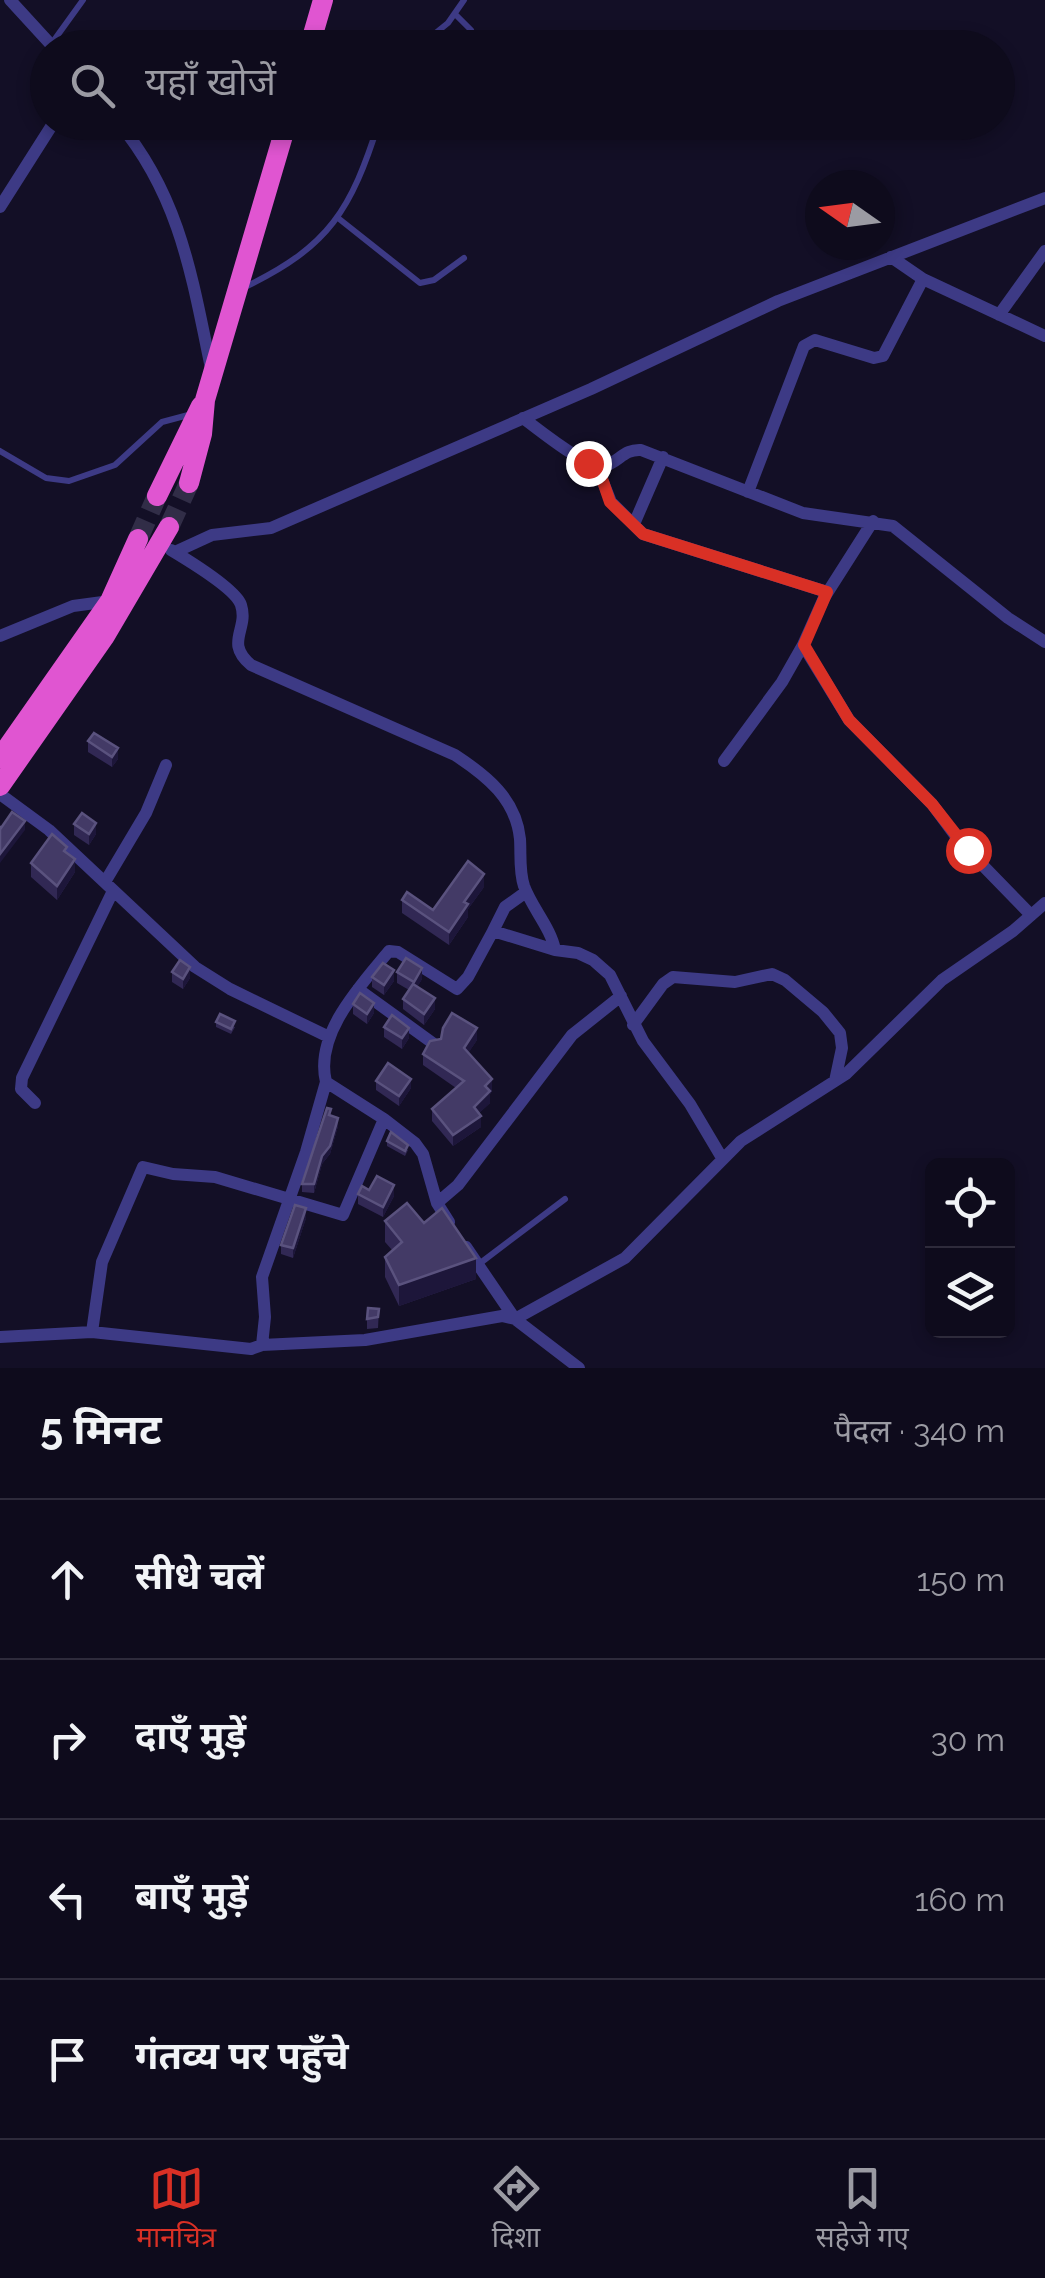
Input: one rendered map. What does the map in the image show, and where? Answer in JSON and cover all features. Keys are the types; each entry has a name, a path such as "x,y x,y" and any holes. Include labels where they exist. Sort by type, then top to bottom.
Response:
{"highway":[{"path":"314,30 323,0"},
{"path":"157,496 201,409 213,376 282,140"},
{"path":"189,483 201,409"},
{"path":"0,758 110,601 138,539"},
{"path":"0,786 168,542"}],"street":[{"path":"10,0 37,30"},
{"path":"0,206 42,140"},
{"path":"131,140 158,176 178,229 213,376"},
{"path":"895,255 1045,198"},
{"path":"999,315 1045,251"},
{"path":"168,542 272,528 778,301 883,260"},
{"path":"895,260 923,279 1045,336"},
{"path":"748,492 804,346 815,340 874,358 883,356 923,279"},
{"path":"523,418 598,467 607,497 648,537 827,592"},
{"path":"598,467 608,465 629,450 663,456 803,512 873,522 901,532 999,611 1045,642"},
{"path":"634,524 663,456"},
{"path":"724,761 804,645 827,592 873,522"},
{"path":"168,542 237,597 242,608 238,646 243,658 252,665 455,755 490,781 513,810 520,834 521,876 553,939 554,950"},
{"path":"0,636 73,606 110,601"},
{"path":"804,645 849,720 932,804 960,842 1031,915"},
{"path":"35,1104 21,1088 22,1078 166,764"},
{"path":"0,794 49,830 195,967 230,989 329,1037"},
{"path":"262,1345 262,1277 326,1082 323,1066 329,1037 358,989 391,950 454,988 461,988 505,906 526,892"},
{"path":"0,1337 92,1332 240,1348 365,1340 472,1320 502,1316 515,1319 624,1258 722,1158 866,1058 942,980 1045,903"},
{"path":"494,931 554,950 578,953 610,975 633,1025 690,1104 722,1158"},
{"path":"633,1025 663,984 673,977 735,982 772,974 823,1012 840,1033 842,1048 835,1081"},
{"path":"358,989 434,1044"},
{"path":"437,1203 458,1185 576,1031 620,996"},
{"path":"326,1082 384,1119 420,1149 437,1203 515,1319 578,1368"},
{"path":"92,1332 102,1262 143,1166 173,1174 215,1177 346,1214 384,1119"}],"lane":[{"path":"63,30 83,0"},
{"path":"440,30 464,0"},
{"path":"455,14 471,30"},
{"path":"239,290 282,268 314,245 338,218 363,172 373,140"},
{"path":"338,218 420,283 434,280 464,258"},
{"path":"0,451 46,478 68,481 116,464 162,422 201,409"},
{"path":"478,1264 565,1199"}],"building":[{"path":"94,733 118,748 112,757 88,741"},
{"path":"12,812 25,821 0,854 0,827"},
{"path":"82,813 96,823 89,834 74,824"},
{"path":"52,834 75,859 57,886 31,863"},
{"path":"468,861 484,874 449,932 402,900 407,892 433,910"},
{"path":"406,958 422,968 414,982 397,972"},
{"path":"180,960 190,967 183,979 172,972"},
{"path":"383,963 394,970 384,985 372,977"},
{"path":"413,984 435,998 424,1014 403,999"},
{"path":"360,993 374,1003 367,1014 353,1004"},
{"path":"452,1013 477,1028 464,1048 492,1079 485,1086 490,1091 474,1107 481,1116 453,1135 432,1109 464,1081 423,1054 430,1041 441,1039"},
{"path":"220,1014 235,1021 231,1029 216,1022"},
{"path":"392,1015 409,1028 402,1038 384,1027"},
{"path":"388,1063 411,1079 399,1096 376,1081"},
{"path":"327,1108 331,1109 329,1115 338,1118 330,1146 322,1156 314,1184 302,1184"},
{"path":"391,1132 408,1145 405,1151 387,1141"},
{"path":"377,1176 394,1185 383,1207 358,1194 362,1186 369,1190"},
{"path":"407,1203 424,1223 442,1208 476,1258 399,1285 385,1257 402,1242 385,1221"},
{"path":"295,1205 306,1208 293,1248 281,1245"},
{"path":"368,1308 379,1309 378,1317 367,1319"}],"tunnel":[{"path":"169,527 189,483"},
{"path":"138,539 157,496"}],"route":[{"path":"588,463 598,467 610,502 643,534 827,592 804,645 849,720 932,804 968,850"}]}
